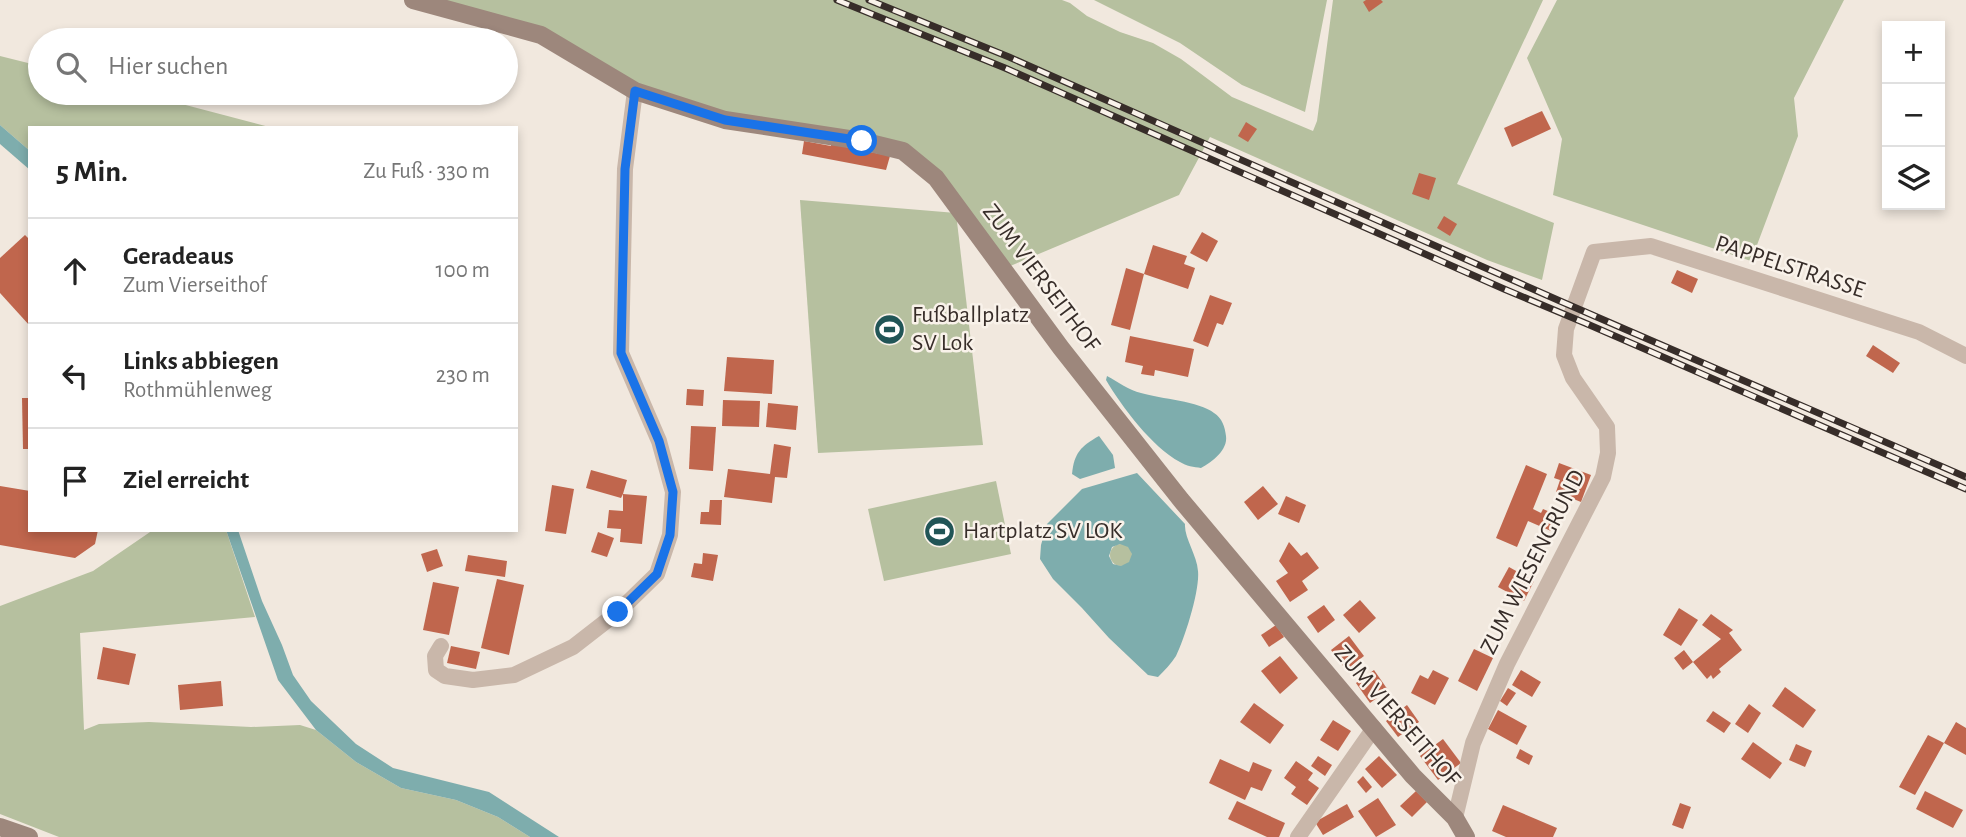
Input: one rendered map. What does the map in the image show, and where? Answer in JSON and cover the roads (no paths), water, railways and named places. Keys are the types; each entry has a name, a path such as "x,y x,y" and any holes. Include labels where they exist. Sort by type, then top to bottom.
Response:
{"street":[{"name":"ZUM VIERSEITHOF","path":"413,0 515,28"},
{"name":"ZUM VIERSEITHOF","path":"518,29 541,35 635,91 725,120 850,139 903,151 936,178 1067,356 1181,499 1413,776 1455,818 1466,837"},
{"path":"441,646 435,656 436,670 445,676 472,680 514,675 573,647 618,612 657,574 670,535 673,492 659,441 621,353 625,169 635,91"},
{"name":"PAPPELSTRASSE","path":"1594,252 1651,246 1919,332 1966,356"},
{"name":"ZUM WIESENGRUND","path":"1455,818 1473,743 1497,687 1603,477 1608,453 1607,427 1573,378 1564,355 1566,329 1594,252"},
{"path":"1297,837 1374,728"},
{"path":"0,827 29,837"}],"water":[{"path":"0,125 28,149 28,168 0,144"},
{"path":"1107,376 1137,392 1190,403 1214,413 1221,420 1226,433 1222,451 1201,468 1185,464 1169,455 1148,437 1129,414 1106,380"},
{"path":"1099,436 1113,455 1115,468 1080,479 1072,474 1077,455 1087,443"},
{"path":"1137,473 1185,524 1186,535 1197,565 1197,590 1180,648 1158,677 1148,675 1109,638 1053,579 1040,559 1047,524 1082,489","holes":["1120,544 1128,547 1132,554 1129,562 1121,566 1113,564 1109,556 1112,547"]},
{"path":"227,532 239,532 262,601 293,675 311,701 356,744 393,768 489,792 559,837 530,837 498,817 456,800 401,788 356,762 316,730 278,680"}],"railway":[{"path":"837,0 1005,68 1504,289 1966,489"},
{"path":"869,0 1009,57 1966,477"}],"place":[{"name":"Fußballplatz SV Lok","path":"889,329"},
{"name":"Hartplatz SV LOK","path":"940,531"}]}
